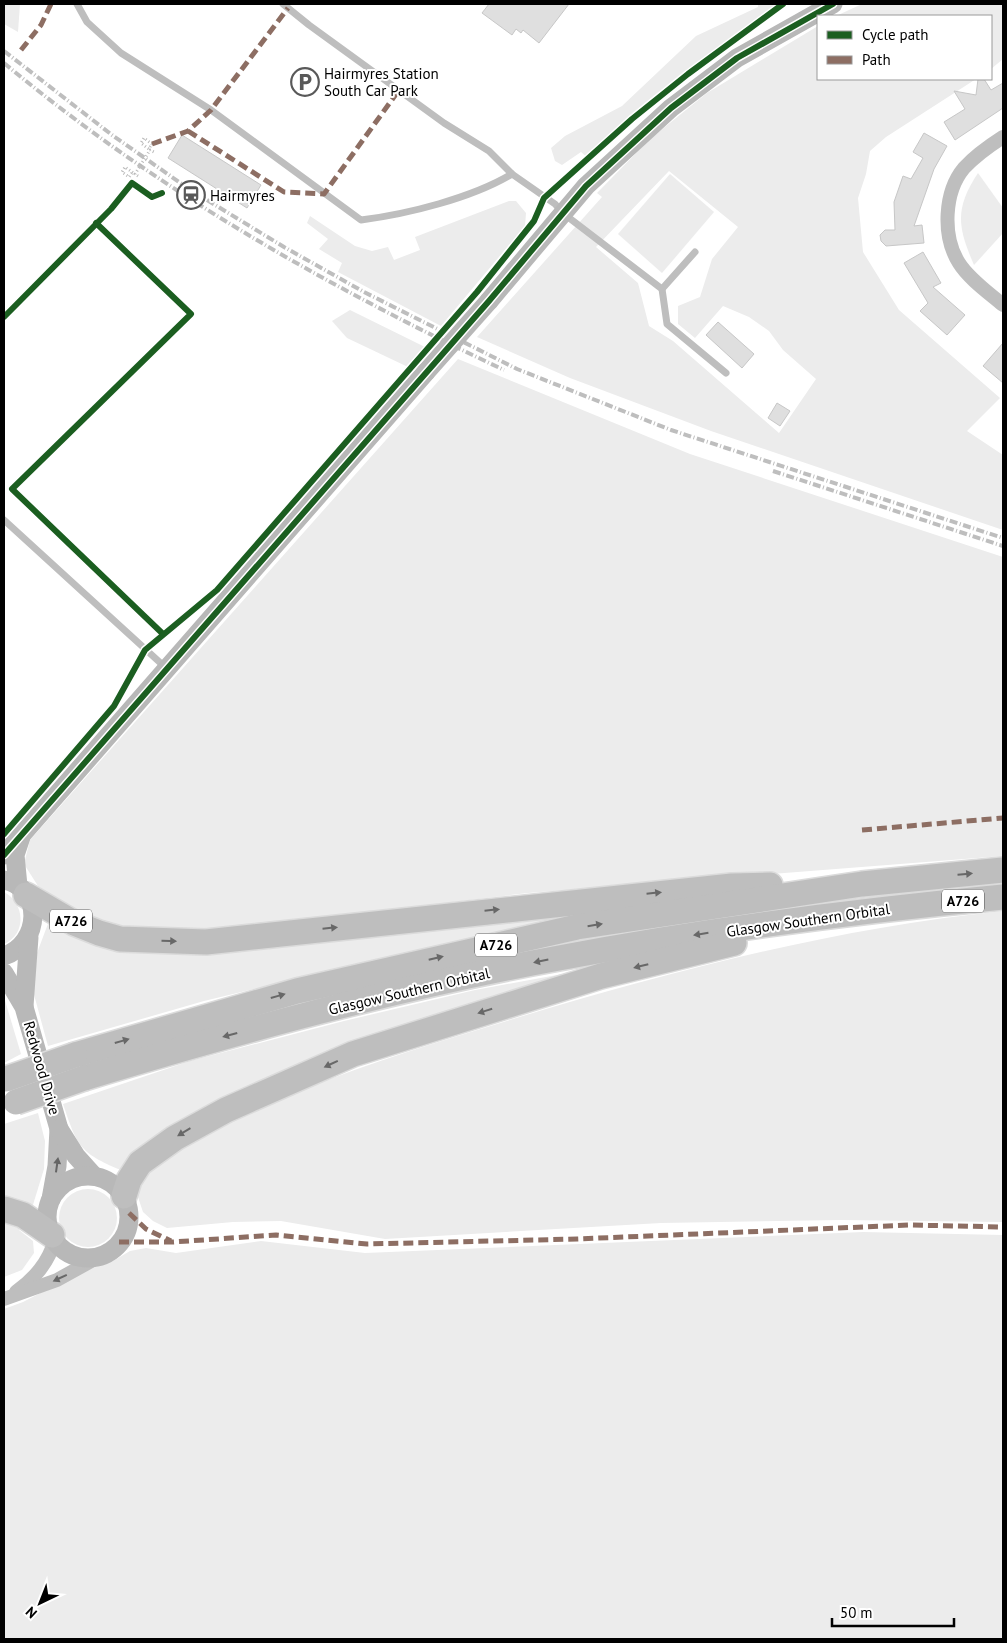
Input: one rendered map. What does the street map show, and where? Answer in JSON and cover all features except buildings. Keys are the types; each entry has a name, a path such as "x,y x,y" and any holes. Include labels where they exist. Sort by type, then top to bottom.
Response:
{"highway":[{"name":"Glasgow Southern Orbital","path":"5,1079 75,1055 297,991 568,929 862,884 1003,870"},
{"name":"A726","path":"16,887 74,923 99,933 120,939 206,942 732,886 862,884"},
{"name":"Glasgow Southern Orbital","path":"10,1104 84,1078 190,1046 299,1017 549,960 707,933 858,913 1003,897"},
{"name":"A726","path":"124,1196 129,1180 140,1163 175,1138 226,1110 353,1054 477,1013 601,976 858,913"},
{"path":"4,1209 23,1215 54,1238"}],"street":[{"path":"4,856 489,302 586,186 671,108 737,58 830,4"},
{"path":"1003,137 977,156 964,169 951,196 948,214 950,240 960,265 1003,305"},
{"path":"16,887 15,855 21,836"},
{"name":"Redwood Drive","path":"16,887 32,906 34,918 29,937 24,1007"},
{"path":"4,956 17,950 29,937"},
{"name":"Redwood Drive","path":"4,973 24,1007 59,1130 58,1158 51,1200"},
{"name":"Redwood Drive","path":"59,1130 94,1176"},
{"path":"81,1176 94,1176 112,1183 124,1196 129,1211 124,1237 116,1247 57,1280 6,1298 39,1273 51,1255 54,1238 48,1212 51,1200 58,1189 68,1181 81,1176"},
{"path":"54,1238 67,1252 78,1256 91,1257 102,1255"}],"lane":[{"path":"77,4 86,22 122,53 235,126 361,220 392,216 441,202 499,181 512,174"},
{"path":"283,4 444,123 489,151 512,174 555,204 564,214 662,289 667,324 726,373"},
{"path":"662,289 695,252"},
{"path":"4,520 166,669"}],"path":[{"path":"135,174 125,167 122,172 129,178 135,174 152,148"}],"shaded area":[{"path":"4,4 20,4 18,32 4,24"},
{"path":"758,4 779,4 640,108 619,127 590,160 581,152 562,165 555,161 551,148 565,136 622,106 696,36 758,7"},
{"path":"862,4 1003,4 1003,59 992,68 992,15 838,15"},
{"path":"817,27 817,80 974,80 886,137 870,151 866,174 858,198 863,252 899,310 1000,398 967,431 1003,455 1003,530 711,431 570,378 477,337 602,197 597,193 650,139 707,93","holes":["669,171 738,227 712,259 700,297 678,306 678,324 695,338 723,306 749,317 769,331 783,350 816,379 779,433 673,341 649,326 638,283 596,247"]},
{"path":"978,173 1003,208 1003,233 974,265 964,239 961,218 965,197"},
{"path":"670,174 714,212 662,273 618,234"},
{"path":"509,201 516,201 526,213 525,226 441,326 338,272 342,263 319,249 328,239 307,223 310,216 355,246 372,251 388,247 394,260 420,250 415,237"},
{"path":"350,310 425,347 408,367 347,338 332,321"},
{"path":"458,359 690,454 1003,557 1003,856 528,893 233,928 163,932 105,924 61,901 38,886 24,864 30,840"},
{"path":"4,892 16,903 19,911 20,926 17,933 4,944"},
{"path":"624,909 405,953 204,1001 48,1046 33,991 37,953 49,921 97,939"},
{"path":"1003,911 1003,1222 841,1220 661,1223 385,1239 281,1221 233,1222 167,1228 153,1221 143,1212 136,1191 136,1182 167,1155 216,1129 276,1101 367,1066 429,1045 594,995 729,960 865,931"},
{"path":"633,961 458,1012 121,1170 96,1158 82,1146 76,1138 63,1104 190,1061 344,1021 475,990"},
{"path":"4,997 21,1054 4,1063"},
{"path":"38,1113 45,1141 44,1169 32,1208 4,1199 4,1124"},
{"path":"88,1189 104,1194 112,1202 117,1218 112,1234 104,1242 88,1247 72,1242 64,1234 59,1218 64,1202 72,1194"},
{"path":"4,1219 21,1225 19,1230 33,1241 34,1253 22,1270 4,1277"},
{"path":"863,1232 1003,1235 1003,1639 4,1639 4,1309 23,1302 83,1271 113,1261 130,1251 146,1248 176,1253 261,1241 365,1253"}],"railway":[{"path":"4,51 112,135 189,189 284,247 364,292 517,369 671,430 1003,538"},
{"path":"4,63 121,152 244,232 372,304 504,370"},
{"path":"773,471 1003,546"}],"marked path":[{"path":"21,50 41,25 51,4"},
{"path":"152,144 188,131 211,110 288,8"},
{"path":"188,131 284,192 324,194 399,90"},
{"path":"862,830 1003,818"},
{"path":"129,1213 146,1229 171,1241"},
{"path":"119,1242 173,1242 276,1235 367,1244 577,1239 910,1225 1003,1227"}],"cycle path":[{"path":"4,834 114,706 145,650 217,590 477,292 534,221 544,198 632,119 688,74 783,4"},
{"path":"4,855 489,301 586,186 671,108 737,58 833,4"},
{"path":"4,317 111,209 132,183 152,197 162,193"},
{"path":"96,223 191,314 12,489 163,634"}],"place":[{"name":"Hairmyres Station South Car Park","path":"305,82"},
{"name":"Hairmyres","path":"191,195"}]}
